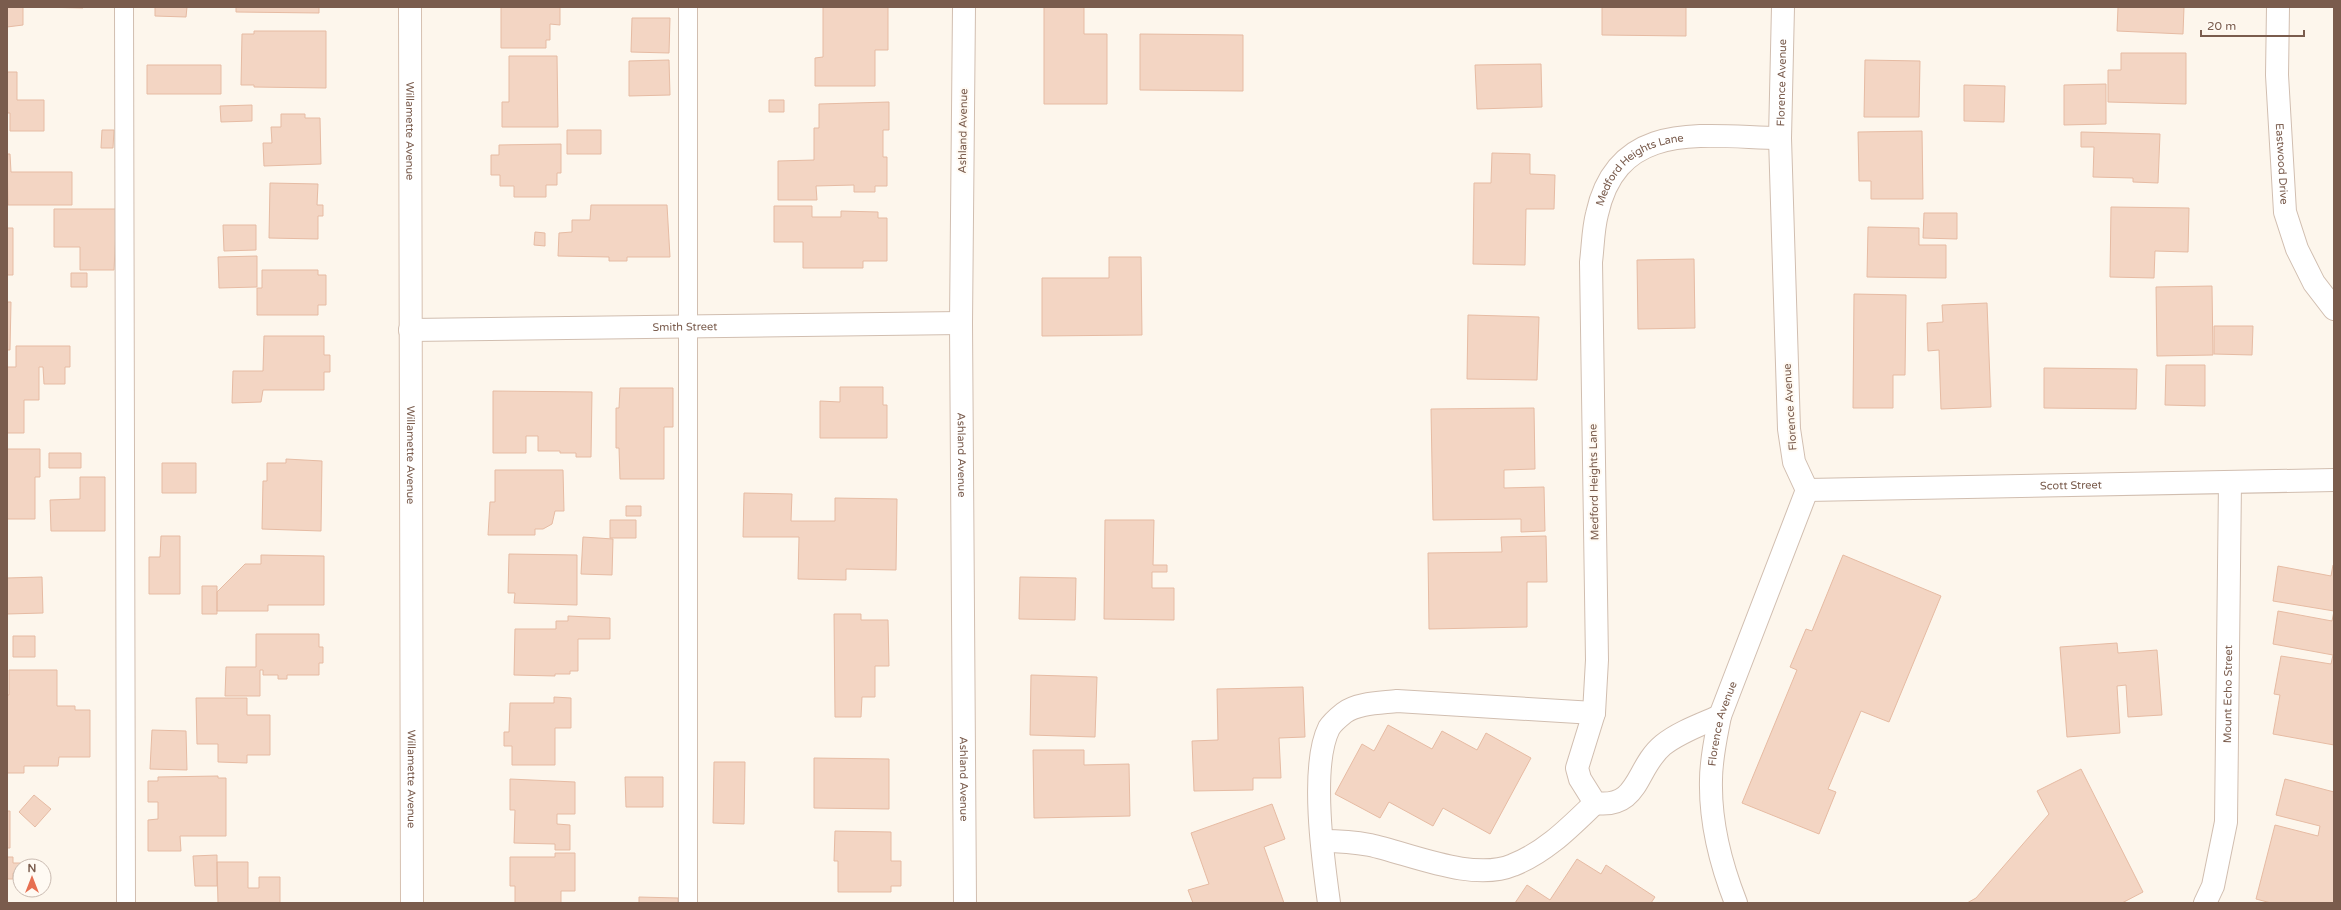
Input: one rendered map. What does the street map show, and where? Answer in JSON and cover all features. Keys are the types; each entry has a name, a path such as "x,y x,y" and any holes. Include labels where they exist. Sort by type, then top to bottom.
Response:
{"street":[{"name":"Willamette Avenue","path":"410,7 412,903"},
{"name":"Ashland Avenue","path":"964,7 961,323 965,903"},
{"name":"Florence Avenue","path":"1736,903 1724,873 1712,810 1711,780 1720,716 1807,490 1794,462 1789,429 1780,138 1783,7"},
{"name":"Eastwood Drive","path":"2278,7 2277,75 2285,212 2300,256 2314,283 2334,309"},
{"name":"Medford Heights Lane","path":"1595,803 1580,779 1577,768 1594,713 1597,660 1591,262 1597,213 1611,176 1622,163 1636,151 1656,142 1677,137 1780,138"},
{"name":"Smith Street","path":"410,330 961,323"},
{"name":"Scott Street","path":"1807,490 2334,480"},
{"name":"Mount Echo Street","path":"2205,903 2213,886 2226,822 2230,482"},
{"path":"1329,903 1319,805 1321,761 1329,728 1345,712 1368,704 1397,701 1594,713"},
{"path":"1322,842 1344,841 1364,844 1455,866 1484,870 1512,866 1541,851 1595,803 1610,805 1627,798 1649,758 1664,744 1720,716"}],"lane":[{"path":"124,7 126,903"},
{"path":"688,7 688,903"}],"building":[{"path":"7,7 23,7 23,25 7,27"},
{"path":"41,7 83,7 83,8"},
{"path":"155,7 187,7 186,17 155,16"},
{"path":"236,7 319,7 319,13 236,12"},
{"path":"501,7 560,7 560,25 550,24 550,40 546,40 546,48 501,48"},
{"path":"823,7 888,7 888,50 875,50 875,86 815,86 815,58 823,57"},
{"path":"1044,7 1084,7 1084,34 1107,34 1107,104 1044,104"},
{"path":"1602,7 1686,7 1686,36 1602,35"},
{"path":"2118,7 2184,7 2183,34 2117,31"},
{"path":"632,18 670,18 669,53 631,52"},
{"path":"254,31 326,31 326,88 254,87 254,85 241,85 242,34 254,34"},
{"path":"1140,34 1243,35 1243,91 1140,90"},
{"path":"2121,53 2186,53 2186,104 2108,102 2108,70 2121,70"},
{"path":"509,56 557,56 558,127 502,127 502,102 509,102"},
{"path":"669,60 670,95 629,96 629,61"},
{"path":"1865,60 1920,61 1919,117 1864,117"},
{"path":"1541,64 1542,107 1477,109 1475,65"},
{"path":"147,65 221,65 221,94 147,94"},
{"path":"7,72 17,72 17,100 44,100 44,131 10,131 10,113 7,113"},
{"path":"2106,84 2106,124 2064,125 2064,85"},
{"path":"1964,85 2005,86 2004,122 1964,121"},
{"path":"769,100 784,100 784,112 769,112"},
{"path":"889,102 889,130 883,130 883,157 887,157 887,186 875,186 875,192 854,192 854,185 816,186 817,200 778,200 778,161 814,160 814,128 819,128 819,104"},
{"path":"252,105 252,121 221,122 220,106"},
{"path":"281,114 305,114 305,118 320,118 321,164 264,166 263,143 272,143 271,127 281,127"},
{"path":"102,130 114,130 113,148 101,148"},
{"path":"567,130 601,130 601,154 567,154"},
{"path":"1922,131 1923,199 1871,199 1871,181 1859,181 1858,132"},
{"path":"2081,132 2160,134 2158,183 2133,182 2133,178 2093,177 2094,147 2081,147"},
{"path":"561,144 561,173 557,173 557,185 546,185 546,197 514,197 514,186 500,186 500,175 491,175 491,155 499,155 499,145"},
{"path":"1492,153 1530,154 1530,174 1555,175 1554,209 1526,209 1525,265 1473,264 1474,183 1491,183"},
{"path":"7,154 10,154 11,172 72,172 72,205 8,205"},
{"path":"270,183 318,184 317,205 323,205 323,216 318,216 318,239 269,238"},
{"path":"591,205 667,205 670,257 627,257 627,261 609,261 609,257 558,256 559,233 572,232 572,220 590,220"},
{"path":"774,206 812,206 812,217 841,217 841,211 878,212 878,218 887,218 887,261 863,261 863,268 803,268 803,242 774,242"},
{"path":"2111,207 2189,208 2188,252 2155,251 2154,278 2110,277"},
{"path":"54,209 117,209 114,270 80,270 80,247 54,247"},
{"path":"1924,213 1957,213 1957,239 1923,238"},
{"path":"223,225 256,225 256,250 224,251"},
{"path":"1868,227 1919,228 1919,245 1946,245 1946,278 1867,277"},
{"path":"7,228 13,228 13,275 7,275"},
{"path":"535,232 545,233 545,246 534,245"},
{"path":"257,256 257,287 219,288 218,257"},
{"path":"1109,257 1141,257 1142,335 1042,336 1042,278 1109,278"},
{"path":"1694,259 1695,328 1638,329 1637,260"},
{"path":"262,270 318,270 318,275 326,275 326,305 318,305 318,315 257,315 257,288 262,288"},
{"path":"71,273 87,273 87,287 71,287"},
{"path":"2212,286 2213,355 2157,356 2156,287"},
{"path":"1854,294 1906,295 1905,375 1893,375 1893,408 1853,408"},
{"path":"7,302 11,302 10,350 7,350"},
{"path":"1987,303 1991,407 1941,409 1939,350 1928,351 1927,323 1943,322 1942,305"},
{"path":"1468,315 1539,317 1537,380 1467,379"},
{"path":"2214,326 2253,326 2252,355 2214,354"},
{"path":"264,336 324,336 324,355 330,355 330,372 324,372 324,390 263,390 261,402 232,403 233,371 263,371"},
{"path":"16,346 70,346 70,367 65,367 65,384 44,384 43,367 39,367 39,400 24,400 24,433 7,433 7,367 16,367"},
{"path":"2166,365 2205,365 2205,406 2165,405"},
{"path":"2044,368 2137,369 2136,409 2044,408"},
{"path":"840,387 883,387 883,405 887,405 887,438 820,438 820,401 840,402"},
{"path":"620,388 673,388 673,427 664,427 664,479 620,479 619,448 616,448 616,408 619,408"},
{"path":"493,391 592,392 591,457 576,457 576,453 560,453 560,451 538,451 538,436 526,436 526,453 493,453"},
{"path":"1534,408 1535,469 1504,470 1504,488 1544,487 1545,531 1521,532 1521,519 1433,520 1431,409"},
{"path":"7,449 40,449 40,477 35,477 35,519 7,519"},
{"path":"49,453 81,453 81,468 49,468"},
{"path":"286,459 322,461 321,531 262,529 263,481 267,481 267,463 286,463"},
{"path":"162,463 196,463 196,493 162,493"},
{"path":"495,470 563,470 564,511 555,511 552,524 543,529 535,529 535,535 488,535 490,502 495,502"},
{"path":"80,477 105,477 105,531 51,531 50,500 80,499"},
{"path":"744,493 792,494 791,521 835,521 835,498 897,499 896,570 846,569 846,580 798,579 799,537 743,537"},
{"path":"626,506 641,506 641,516 626,516"},
{"path":"610,520 636,520 636,538 610,538"},
{"path":"1105,520 1154,520 1153,565 1167,565 1167,572 1152,572 1152,588 1174,588 1174,620 1104,619"},
{"path":"161,536 180,536 180,594 149,594 149,557 160,557"},
{"path":"1546,536 1547,582 1527,582 1527,627 1429,629 1428,553 1502,552 1501,537"},
{"path":"583,537 613,539 612,575 581,574"},
{"path":"509,554 577,555 577,605 514,603 515,593 508,593"},
{"path":"261,555 324,556 324,605 268,605 268,611 217,611 217,592 245,564 261,564"},
{"path":"1843,555 1941,596 1889,722 1861,711 1828,789 1836,792 1819,834 1742,803 1797,670 1790,667 1806,629 1812,631"},
{"path":"2333,565 2334,611 2273,601 2278,566 2331,576"},
{"path":"42,577 43,613 7,614 7,578"},
{"path":"1020,577 1076,578 1075,620 1019,619"},
{"path":"202,586 217,586 217,614 202,614"},
{"path":"2278,611 2332,621 2334,611 2334,745 2273,734 2280,695 2274,694 2281,656 2331,664 2333,655 2273,644"},
{"path":"834,614 861,614 861,620 888,620 889,666 875,666 875,697 862,697 861,717 835,717"},
{"path":"568,616 610,618 610,639 578,639 578,671 570,671 570,674 555,674 555,676 514,675 515,629 556,629 556,621 568,621"},
{"path":"256,634 319,634 319,647 323,647 323,663 319,663 319,675 287,675 287,679 278,679 278,675 263,675 263,670 260,670 260,696 225,696 226,667 256,667"},
{"path":"13,636 35,636 35,657 13,657"},
{"path":"2117,643 2118,653 2157,650 2162,715 2128,717 2126,685 2117,686 2120,733 2067,737 2060,647"},
{"path":"9,670 57,670 57,706 75,706 75,710 90,710 90,757 59,757 58,766 24,766 24,773 7,773 7,695 9,695"},
{"path":"1031,675 1097,677 1095,737 1030,735"},
{"path":"1303,687 1305,737 1279,738 1281,778 1253,778 1253,790 1194,791 1192,741 1218,740 1217,689"},
{"path":"554,697 571,698 571,728 555,728 555,765 512,765 512,746 504,746 504,732 509,732 510,703 554,703"},
{"path":"196,698 247,698 247,715 270,715 270,755 247,755 247,763 218,762 218,744 197,744"},
{"path":"1388,725 1432,749 1442,731 1477,750 1486,733 1531,758 1490,834 1443,808 1433,826 1389,802 1380,818 1335,794 1362,744 1374,751"},
{"path":"152,730 186,731 187,770 150,769"},
{"path":"1033,750 1084,750 1084,765 1129,764 1130,816 1034,818"},
{"path":"814,758 889,759 889,809 814,808"},
{"path":"714,762 745,762 744,824 713,823"},
{"path":"2081,769 2143,892 2122,903 1967,903 1976,898 2049,814 2037,791"},
{"path":"218,776 218,778 226,778 226,836 180,836 181,851 148,851 148,820 158,819 158,802 148,802 148,781 158,781 158,777"},
{"path":"625,777 663,777 663,807 626,807"},
{"path":"510,779 575,782 575,814 557,814 557,824 570,825 570,850 555,850 555,844 514,843 515,810 510,810"},
{"path":"2285,779 2334,792 2334,903 2271,903 2256,899 2275,825 2318,836 2320,826 2276,815"},
{"path":"34,795 51,809 35,827 19,812"},
{"path":"1272,804 1285,839 1264,847 1284,903 1193,903 1188,890 1209,884 1191,833"},
{"path":"7,811 10,811 10,848 7,848"},
{"path":"835,831 891,832 891,861 901,861 901,886 891,886 891,892 838,892 838,861 834,861"},
{"path":"555,853 575,853 575,891 561,891 561,903 515,903 515,886 510,886 510,857 555,857"},
{"path":"217,855 217,886 195,886 193,856"},
{"path":"7,857 13,857 12,879 7,879"},
{"path":"1577,859 1601,874 1606,865 1655,897 1651,903 1515,903 1527,885 1550,900"},
{"path":"217,862 248,862 248,888 259,888 259,877 280,877 280,903 218,903"},
{"path":"639,897 678,898 678,903 639,903"}]}
